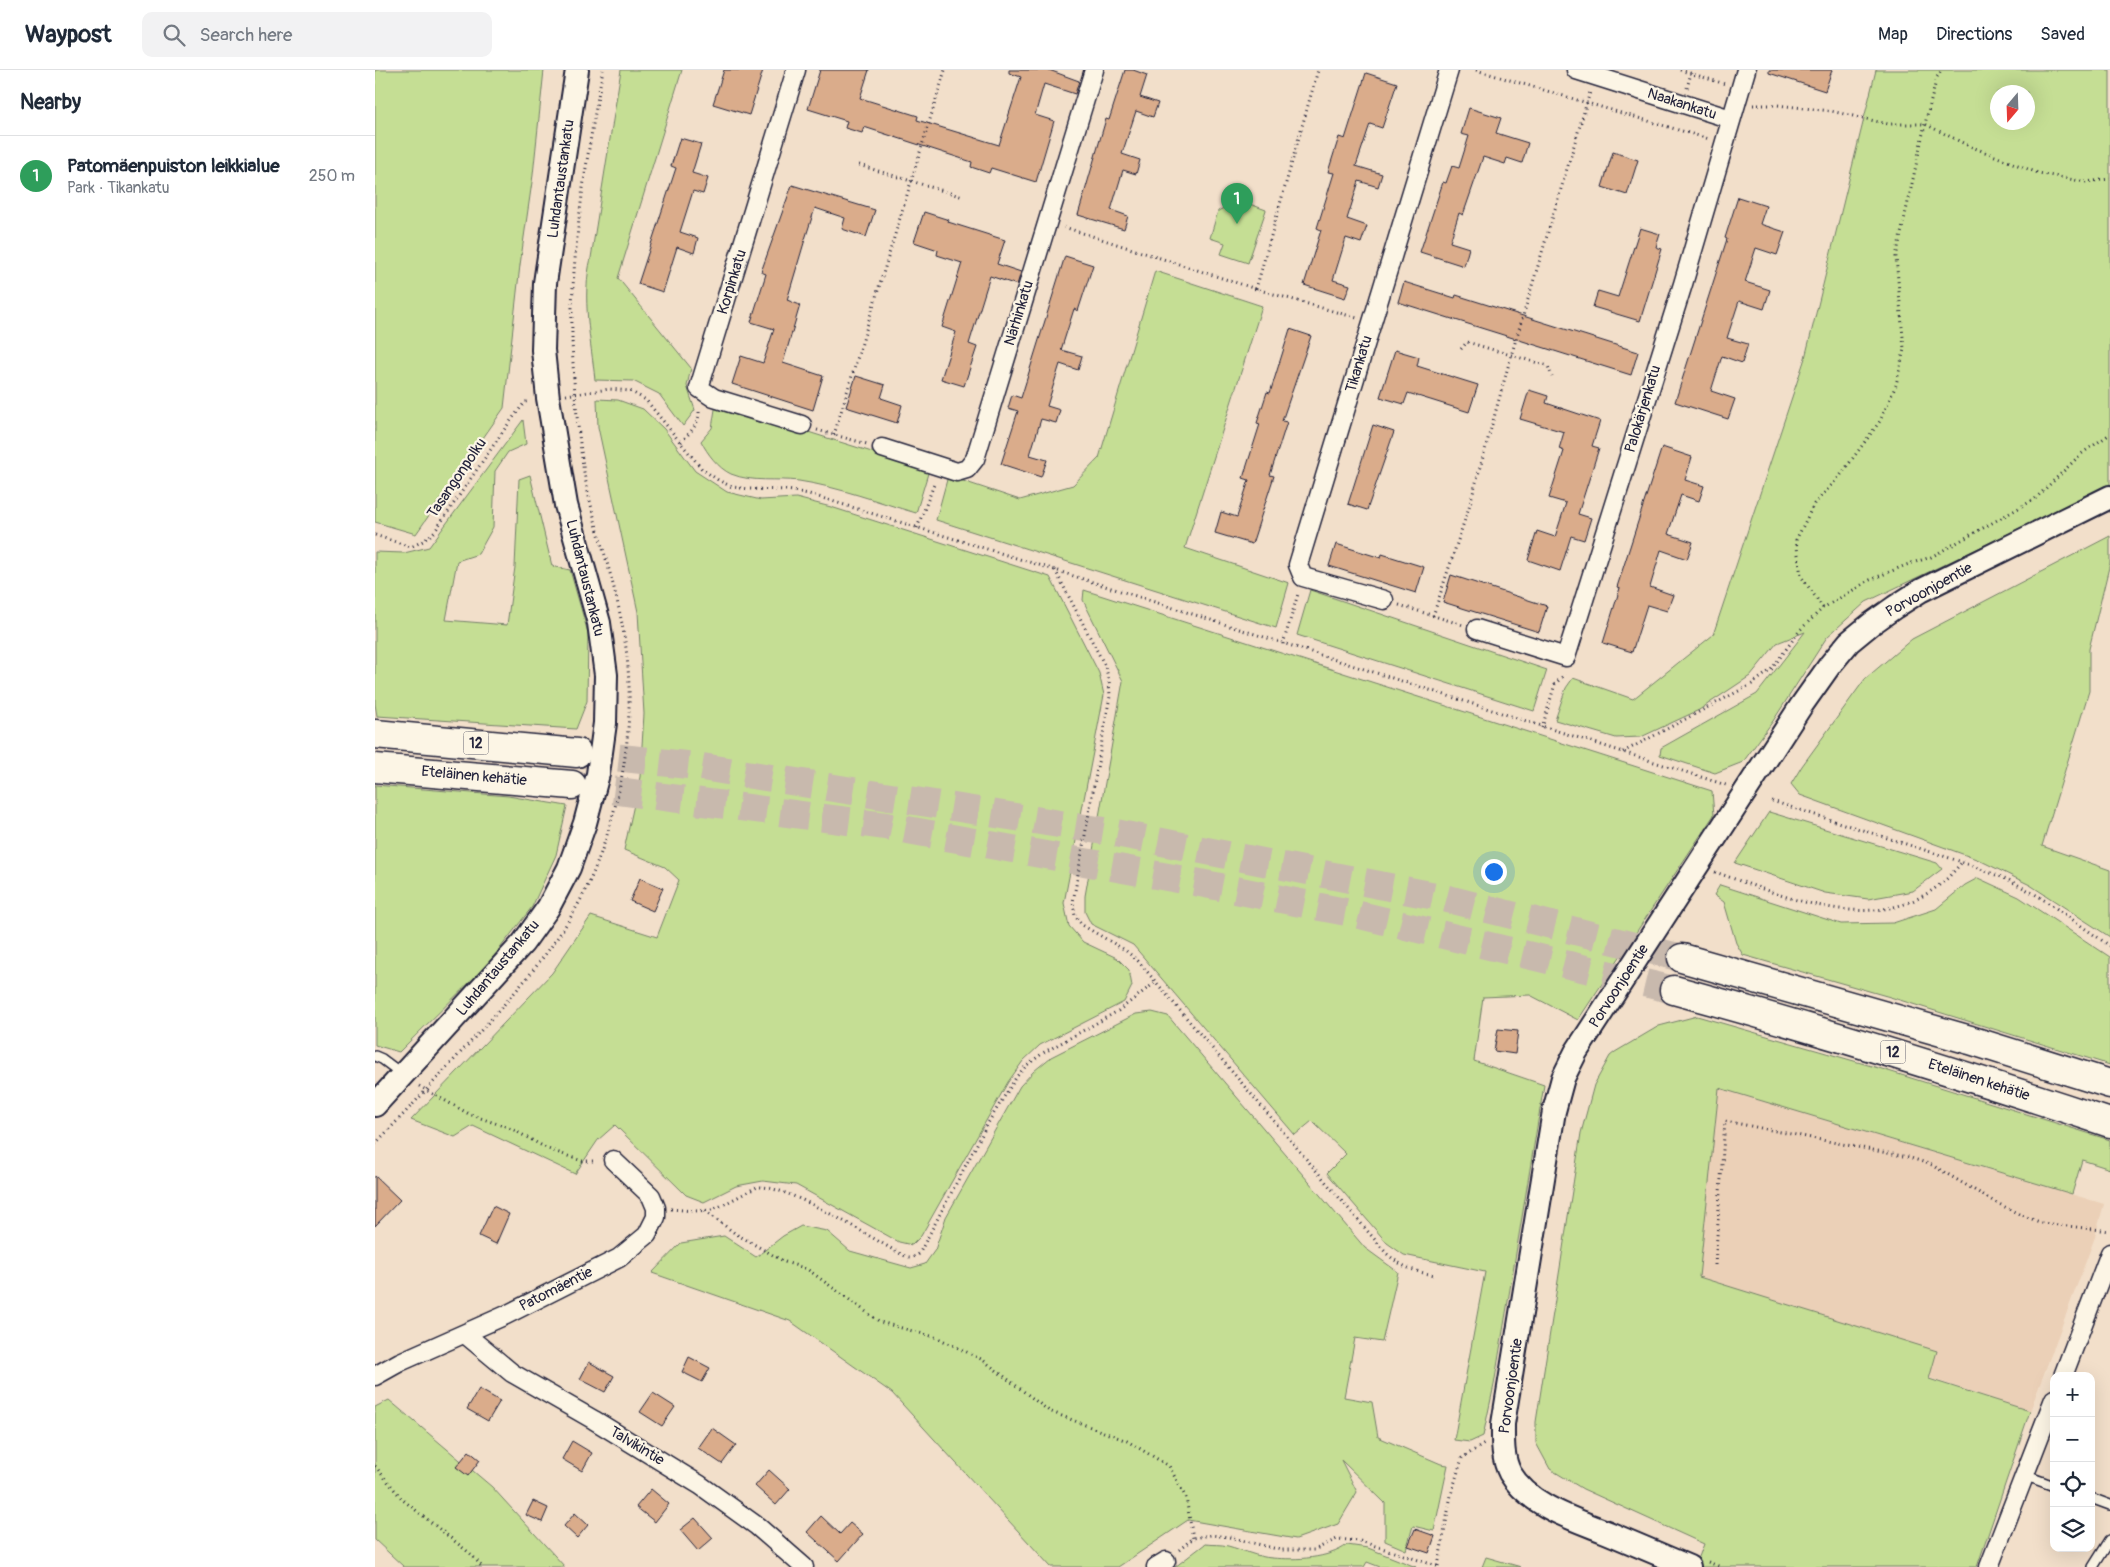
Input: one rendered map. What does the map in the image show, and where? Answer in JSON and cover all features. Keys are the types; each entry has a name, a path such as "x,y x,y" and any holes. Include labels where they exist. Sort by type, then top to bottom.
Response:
{"highway":[{"name":"12","path":"375,734 577,753"},
{"name":"Eteläinen kehätie","path":"375,768 572,785"},
{"name":"12","path":"1682,958 1970,1040 2110,1084"},
{"name":"Eteläinen kehätie","path":"1674,990 1859,1042 2110,1123"}],"street":[{"name":"Luhdantaustankatu","path":"375,1105 523,943 548,908 569,868 585,823 598,774 605,723 605,666 599,623 565,505 548,398 543,350 545,283 577,70"},
{"name":"Korpinkatu","path":"699,388 796,70"},
{"name":"Närhinkatu","path":"882,448 957,472 967,469 975,459 1094,70"},
{"name":"Tikankatu","path":"1303,576 1298,565 1449,70"},
{"name":"Naakankatu","path":"1576,70 1595,76 1735,104"},
{"name":"Palokärjenkatu","path":"1567,657 1683,284 1746,70"},
{"path":"699,388 714,398 802,425"},
{"name":"Porvoonjoentie","path":"1689,1567 1550,1508 1521,1487 1507,1465 1503,1440 1503,1424 1554,1111 1563,1078 1576,1052 1796,715 1830,665 1849,642 1871,624 1920,591 2110,497"},
{"path":"1303,576 1384,600"},
{"path":"1477,629 1567,657"},
{"path":"613,1160 651,1196 656,1208"},
{"name":"Patomäentie","path":"375,1376 400,1362 465,1334 619,1258 647,1235 656,1217 656,1208"},
{"path":"2065,1372 2110,1254"},
{"name":"Talvikintie","path":"465,1334 512,1373 594,1420 700,1485 757,1526 804,1567"},
{"path":"1989,1567 2050,1409"}],"lane":[{"path":"375,1056 382,1059 402,1075"},
{"path":"2024,1475 2050,1485"},
{"path":"2095,1499 2110,1505"},
{"path":"2093,1567 2110,1540"}],"path":[{"path":"572,310 579,219 603,70"},
{"path":"834,434 945,70"},
{"path":"1256,289 1318,70"},
{"path":"1476,70 1724,144"},
{"path":"1680,70 1735,104 1786,106 1831,111 1888,124 1925,124 1967,145 2038,173 2085,182 2110,179"},
{"path":"1823,608 1801,576 1797,540 1814,504 1839,476 1880,421 1895,385 1904,349 1896,257 1925,124 1937,77 1942,70"},
{"path":"1433,616 1469,504 1511,356 1595,76"},
{"path":"859,165 963,197"},
{"path":"1047,222 1256,289 1372,322"},
{"path":"1461,349 1467,342 1547,366 1552,377"},
{"path":"681,442 695,427 699,417 699,388"},
{"name":"Tasangonpolku","path":"375,534 411,547 425,540 435,531 525,402 610,389 630,391 646,400 702,469 718,480 732,486 750,489 787,490 809,494 1055,570 1733,788"},
{"path":"802,425 882,448"},
{"path":"1622,752 1752,684 1771,670 1800,630 1823,608 1870,580 1905,565 1931,557 2035,499 2081,454 2110,434"},
{"path":"917,528 941,467"},
{"path":"1055,570 1105,666 1109,680 1110,696 1073,902 1075,916 1082,925 1125,950 1138,962 1387,1254 1412,1271 1434,1275"},
{"path":"1283,644 1303,576"},
{"path":"1384,600 1477,629"},
{"path":"1542,728 1555,684 1564,674 1567,666 1567,657"},
{"path":"1772,801 1962,862 2009,880 2040,897 2110,946"},
{"path":"1715,871 1777,894 1847,910 1868,911 1915,900 1939,886 1962,862"},
{"path":"656,1208 713,1210 757,1187 765,1186 776,1189 823,1211 897,1252 914,1258 919,1254 988,1123 1017,1076 1027,1065 1043,1053 1118,1011 1155,982"},
{"path":"402,1075 469,1114 512,1129 548,1149 582,1161 613,1160"},
{"path":"375,1144 403,1114"},
{"path":"1715,1264 1725,1121 1908,1156 1932,1165 1993,1201 2034,1220 2068,1227 2110,1231"},
{"path":"704,1211 736,1234 777,1258 807,1269 880,1322 938,1338 983,1360 1049,1412 1127,1441 1169,1466 1186,1498 1193,1538"},
{"path":"1161,1564 1193,1538 1211,1534 1281,1550 1314,1550 1337,1539 1360,1541 1439,1567 1451,1495 1462,1458"},
{"path":"375,1466 403,1500 472,1555 482,1567"}],"shaded area":[{"path":"1719,1088 2104,1204 2095,1237 2030,1411 1929,1378 1937,1352 1698,1277"}],"green space":[{"path":"375,70 544,70 504,408 416,534 375,522"},
{"path":"621,70 682,70 618,278 691,368 687,386 695,410 683,426 659,394 633,381 595,380 587,304 588,273"},
{"path":"1876,70 2110,70 2110,485 1866,602 1827,637 1773,721 1743,762 1715,773 1660,755 1661,748 1757,694 1805,632 1777,643 1750,676 1699,710 1641,737 1616,738 1555,720 1566,688 1573,678 1633,699 1713,635 1805,358"},
{"path":"1239,200 1266,210 1248,263 1221,254 1225,243 1210,238 1218,211"},
{"path":"1155,271 1262,306 1185,548 1289,583 1276,628 936,520 948,476 1020,500 1073,485 1099,458"},
{"path":"597,399 618,400 643,409 664,429 695,471 727,492 761,500 796,498 831,507 1050,577 1099,673 1104,695 1064,903 1069,926 1083,942 1117,958 1129,970 1132,986 1124,1002 1040,1045 1023,1061 1008,1082 921,1236 912,1245 899,1242 796,1185 763,1181 736,1186 704,1202 686,1195 615,1125 598,1140 575,1174 473,1126 455,1137 411,1120 552,973 591,916 657,937 679,880 665,867 624,850 640,777 644,714 638,612 598,427"},
{"path":"716,403 929,470 916,513 814,484 790,480 739,477 731,474 713,460 701,441 712,428"},
{"path":"523,420 526,444 508,452 495,471 493,527 478,554 457,561 446,620 507,625 515,567 519,479 530,475 552,566 570,570 588,633 587,701 576,729 377,716 375,704 375,552 404,553 429,547"},
{"path":"2110,536 2110,563 2089,649 2089,691 2042,846 2110,870 2110,937 2030,885 1979,860 1800,795 1791,784 1865,679 1912,639"},
{"path":"1084,590 1712,791 1714,815 1578,1020 1530,995 1483,997 1474,1061 1544,1085 1494,1385 1483,1436 1470,1442 1454,1440 1485,1272 1404,1255 1387,1243 1327,1173 1346,1154 1312,1121 1295,1135 1133,945 1091,924 1085,912 1085,896 1123,681 1083,600"},
{"path":"1310,590 1547,670 1534,711 1297,635"},
{"path":"375,785 508,796 567,806 556,855 532,907 487,965 399,1052 375,1045"},
{"path":"1769,812 1937,863 1942,869 1913,891 1868,899 1825,893 1735,863"},
{"path":"1978,878 2019,897 2110,957 2110,1065 1890,997 1743,955 1736,943 1724,902 1714,895 1720,885 1841,924 1893,923 1936,909 1965,885"},
{"path":"1152,1012 1168,1016 1365,1248 1398,1272 1382,1342 1355,1338 1344,1397 1372,1402 1378,1437 1441,1464 1448,1465 1434,1531 1413,1526 1406,1550 1385,1541 1385,1503 1341,1460 1357,1492 1338,1524 1296,1539 1188,1520 1118,1567 1051,1567 892,1393 790,1321 652,1273 681,1243 724,1236 756,1257 783,1236 801,1226 827,1231 850,1251 911,1268 925,1264 935,1250 946,1217 1020,1086 1051,1057 1136,1014"},
{"path":"1697,1016 1882,1069 2110,1140 2110,1169 2082,1160 2072,1194 1719,1088 1699,1277 1937,1351 1929,1379 2030,1411 1977,1567 1695,1567 1704,1544 1583,1489 1550,1469 1536,1443 1536,1422 1581,1133 1594,1085 1610,1056 1615,1052 1659,1026"},
{"path":"389,1400 492,1487 565,1567 404,1567 375,1540 375,1407"},
{"path":"1205,1544 1225,1545 1255,1555 1291,1559 1321,1556 1347,1545 1368,1548 1416,1567 1380,1567 1367,1562 1364,1567 1175,1567"},
{"path":"1486,1557 1521,1567 1482,1567"}],"building":[{"path":"724,70 763,70 749,115 713,104"},
{"path":"820,70 869,70 860,98 918,116 917,120 999,145 1021,77 1009,73 1009,70 1049,70 1079,81 1075,94 1044,84 1035,115 1054,121 1036,182 991,168 989,173 971,167 972,162 864,127 862,133 845,128 847,121 808,109"},
{"path":"1125,70 1133,70 1147,75 1140,97 1158,103 1153,117 1136,111 1122,154 1140,160 1136,174 1123,170 1111,210 1128,216 1124,229 1078,215 1106,119 1109,120"},
{"path":"1769,70 1832,70 1825,91 1769,73"},
{"path":"1366,73 1397,83 1382,128 1370,124 1356,166 1382,174 1378,187 1359,181 1347,219 1367,226 1361,243 1346,238 1333,280 1350,285 1345,298 1304,285 1321,230 1317,228 1334,173 1328,172 1339,137 1345,139"},
{"path":"1469,108 1501,118 1496,133 1528,143 1522,163 1507,158 1505,164 1483,157 1463,215 1459,213 1450,242 1469,248 1464,266 1420,252 1443,182 1446,183 1452,166 1459,168 1469,136 1461,134"},
{"path":"680,138 701,144 692,173 708,178 703,194 693,191 680,232 698,238 694,253 677,247 663,292 638,284 676,168 671,166"},
{"path":"1613,152 1638,160 1627,195 1602,187"},
{"path":"792,185 875,210 866,237 842,229 845,218 815,208 806,236 787,300 800,305 783,363 823,376 813,410 732,384 741,356 763,363 774,329 751,322 766,274 761,272"},
{"path":"1738,197 1766,206 1760,224 1785,232 1777,255 1756,248 1745,282 1770,290 1764,309 1739,301 1727,338 1748,344 1742,363 1722,356 1711,391 1735,399 1728,419 1675,402 1727,239 1725,238"},
{"path":"924,212 949,220 948,222 1005,240 997,264 1021,272 1017,285 990,276 969,344 977,347 964,386 941,379 956,332 942,327 962,263 937,255 938,250 914,242"},
{"path":"1640,228 1660,234 1656,247 1662,249 1640,321 1593,307 1598,291 1618,297"},
{"path":"1065,256 1093,265 1078,311 1074,309 1061,350 1082,356 1078,370 1060,364 1047,406 1060,410 1056,423 1041,419 1030,455 1047,460 1041,477 1001,464 1018,411 1008,408 1012,395 1021,398"},
{"path":"1404,282 1455,298 1456,295 1638,352 1631,375 1398,302"},
{"path":"1290,329 1311,336 1282,421 1287,422 1270,475 1274,476 1252,544 1215,533 1221,512 1237,517 1249,480 1243,478 1260,424 1257,423 1267,392 1270,393"},
{"path":"1395,350 1419,357 1417,366 1478,385 1469,412 1408,393 1404,404 1380,397"},
{"path":"856,376 885,385 881,398 902,405 897,423 846,407"},
{"path":"1529,390 1548,396 1546,403 1600,421 1592,446 1599,448 1578,514 1591,518 1584,540 1571,536 1560,571 1528,560 1537,531 1555,537 1566,503 1549,498 1564,451 1559,449 1564,432 1520,419"},
{"path":"1373,425 1394,432 1367,510 1348,504"},
{"path":"1662,447 1692,457 1685,480 1704,486 1699,501 1681,495 1668,534 1693,542 1687,559 1661,550 1650,587 1673,595 1667,611 1647,605 1632,652 1603,643 1620,588 1617,587"},
{"path":"1336,544 1381,558 1382,554 1424,567 1416,593 1329,566"},
{"path":"1451,575 1547,606 1539,632 1443,602"},
{"path":"640,878 663,888 653,911 630,901"},
{"path":"1498,1029 1518,1031 1515,1054 1494,1051"},
{"path":"375,1176 400,1200 375,1226"},
{"path":"493,1206 509,1214 496,1244 479,1236"},
{"path":"689,1357 710,1368 702,1382 682,1372"},
{"path":"589,1362 614,1376 605,1392 580,1379"},
{"path":"479,1389 500,1401 488,1421 467,1409"},
{"path":"653,1393 675,1407 662,1426 640,1412"},
{"path":"712,1428 736,1445 722,1464 698,1448"},
{"path":"572,1441 592,1453 582,1471 562,1459"},
{"path":"469,1451 480,1460 468,1476 456,1467"},
{"path":"769,1470 790,1489 776,1505 755,1486"},
{"path":"651,1489 669,1504 655,1522 636,1507"},
{"path":"533,1501 548,1508 542,1522 526,1515"},
{"path":"575,1513 588,1525 577,1538 564,1526"},
{"path":"821,1516 840,1534 850,1523 863,1534 839,1561 807,1532"},
{"path":"695,1518 713,1538 698,1551 680,1530"},
{"path":"1415,1529 1435,1536 1429,1553 1408,1546"}],"tunnel":[{"path":"577,753 696,766 1116,833 1440,897 1682,958"},
{"path":"572,785 886,826 1195,882 1351,913 1674,990"}],"place":[{"name":"Patomäenpuiston leikkialue","path":"1237,224"}]}
